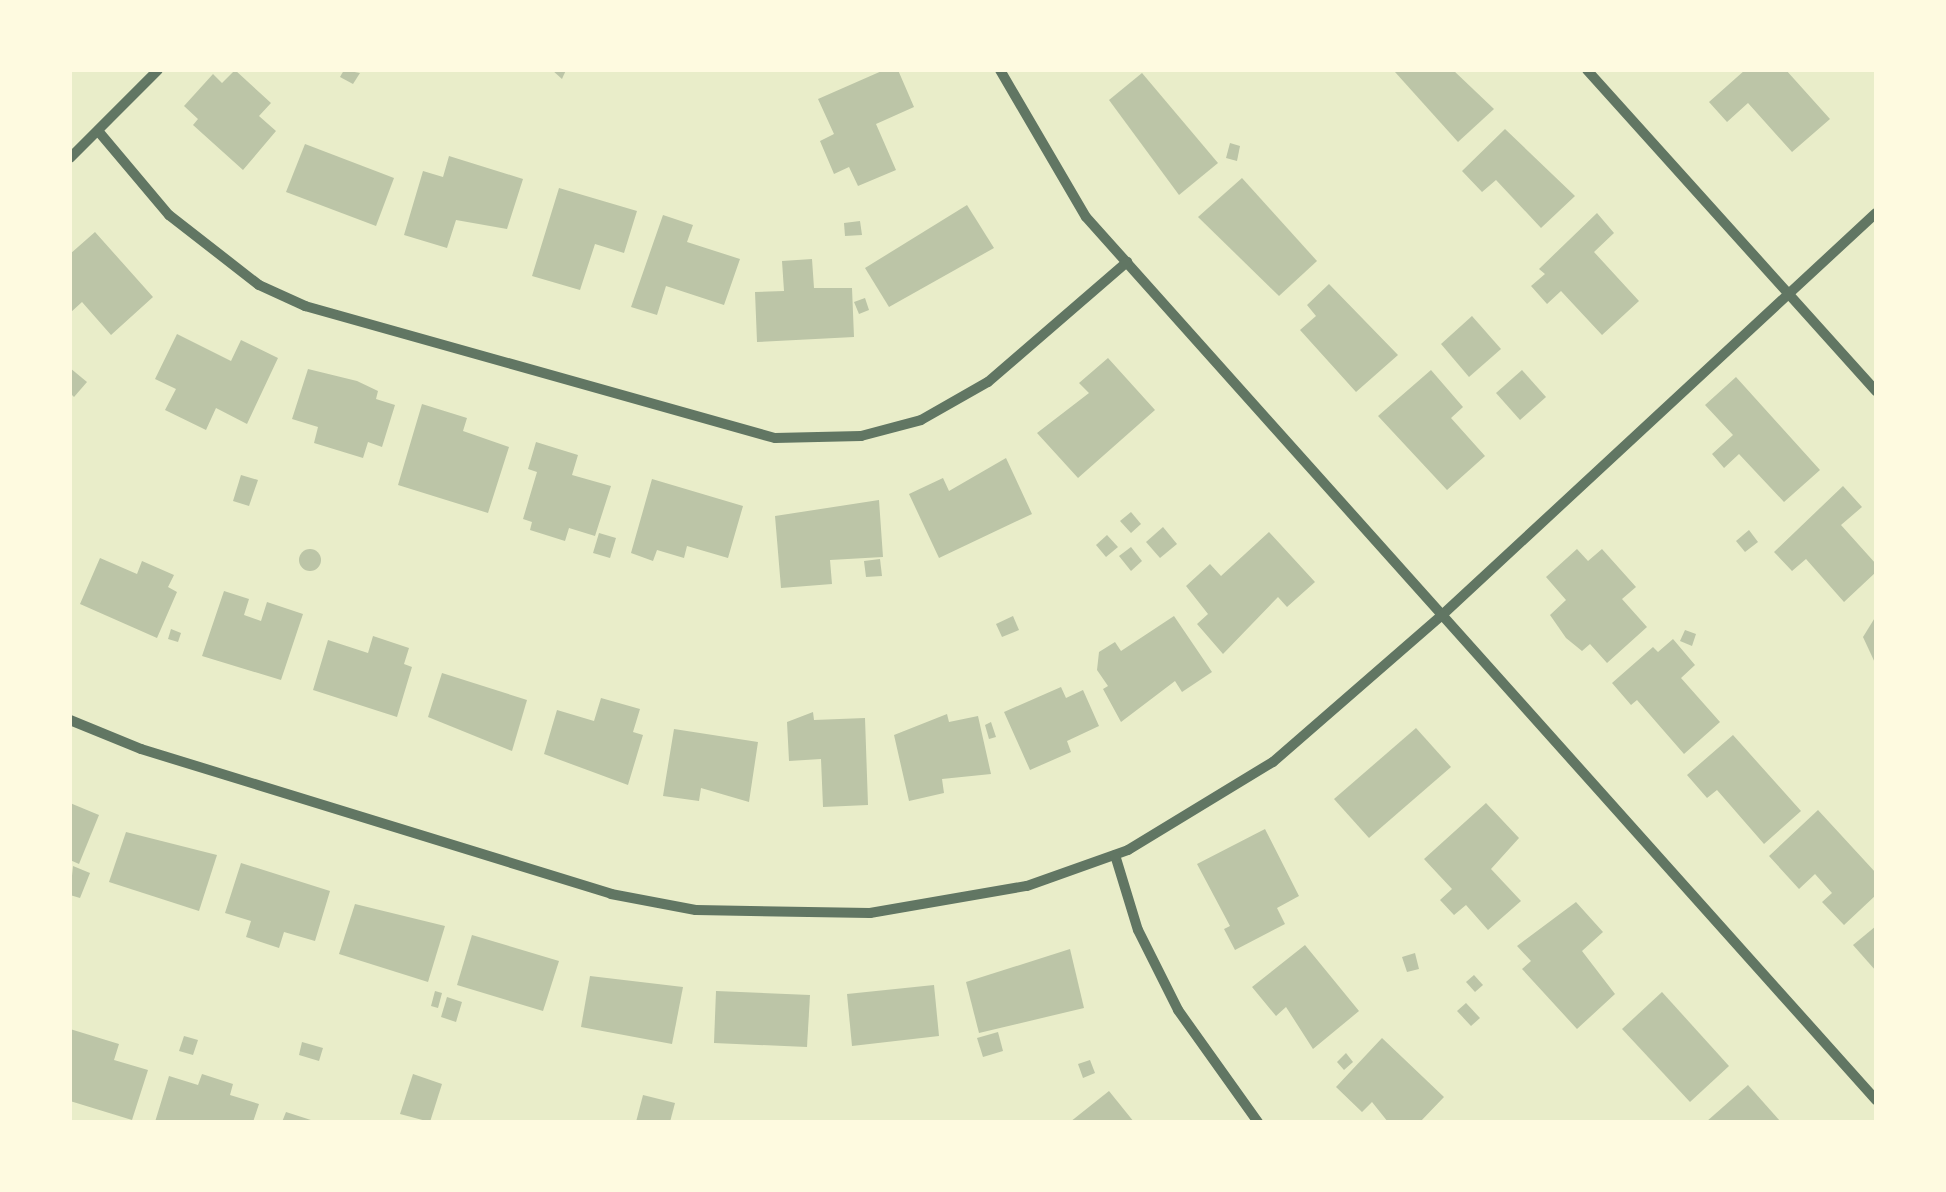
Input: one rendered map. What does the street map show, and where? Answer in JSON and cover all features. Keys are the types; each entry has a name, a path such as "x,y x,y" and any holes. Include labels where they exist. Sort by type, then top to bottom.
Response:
{"street":[{"path":"70,158 158,70"},
{"path":"1000,70 1076,202 1126,262 1876,1100"},
{"path":"1587,70 1876,391"},
{"path":"99,132 168,215 259,285 306,306 775,438 861,436 935,412 988,382 1126,262"},
{"path":"70,720 141,749 611,894 696,910 870,914 956,902 1115,855 1185,820 1272,762 1440,617 1876,212"},
{"path":"1115,855 1138,930 1178,1010 1258,1122"}],"building":[{"path":"235,70 271,103 259,116 276,131 243,170 193,125 198,119 184,106 213,74 222,83"},
{"path":"344,70 360,73 353,84 340,77"},
{"path":"552,70 566,70 562,79"},
{"path":"884,70 898,70 914,107 876,124 896,170 858,186 849,167 834,174 820,141 834,134 818,99"},
{"path":"1453,70 1494,109 1458,142 1395,72"},
{"path":"1745,70 1786,70 1830,119 1792,152 1748,103 1727,122 1709,102"},
{"path":"1142,73 1218,163 1179,195 1109,100"},
{"path":"1505,129 1575,196 1541,228 1496,180 1482,192 1462,171"},
{"path":"1230,143 1240,146 1237,161 1226,158"},
{"path":"305,144 394,178 376,226 286,192"},
{"path":"449,156 523,179 507,229 456,220 447,248 404,235 423,171 443,177"},
{"path":"1242,178 1317,261 1279,296 1198,217"},
{"path":"559,188 637,211 624,253 595,244 580,290 532,276"},
{"path":"967,205 994,248 889,307 865,268"},
{"path":"1597,213 1614,233 1594,252 1639,301 1602,335 1561,291 1547,304 1531,286 1545,274 1539,269"},
{"path":"663,215 693,225 687,242 740,259 724,305 666,286 657,315 631,307"},
{"path":"860,221 862,235 845,236 844,223"},
{"path":"95,232 153,297 111,335 82,302 70,313 70,254"},
{"path":"812,259 814,288 852,288 854,337 757,342 755,292 784,291 782,261"},
{"path":"1329,284 1398,355 1356,392 1300,330 1316,316 1307,305"},
{"path":"865,298 869,310 859,314 854,302"},
{"path":"1472,316 1501,349 1469,377 1441,344"},
{"path":"177,334 231,361 241,340 278,358 247,424 216,408 206,430 165,410 176,389 155,379"},
{"path":"1108,358 1155,410 1078,478 1037,433 1089,393 1079,383"},
{"path":"70,368 87,382 74,397 70,393"},
{"path":"308,369 357,381 378,391 376,399 395,405 382,447 368,442 363,458 314,443 318,427 292,419"},
{"path":"1431,370 1463,407 1451,418 1485,456 1447,490 1378,416"},
{"path":"1522,370 1546,397 1520,420 1496,393"},
{"path":"1736,377 1820,470 1784,502 1739,454 1724,468 1712,454 1733,435 1705,405"},
{"path":"422,404 467,418 463,431 509,447 488,513 398,485"},
{"path":"536,442 578,455 572,475 611,486 595,536 569,528 565,541 530,530 532,522 523,519 537,472 528,469"},
{"path":"1006,458 1032,514 939,558 909,494 943,478 949,491"},
{"path":"241,475 258,480 249,506 233,501"},
{"path":"652,479 743,506 728,558 687,546 684,558 657,550 653,561 631,553"},
{"path":"1843,486 1862,507 1841,525 1876,564 1876,572 1844,602 1806,559 1792,571 1774,552"},
{"path":"879,500 883,557 830,560 832,584 781,588 775,516"},
{"path":"1131,512 1141,524 1131,533 1120,521"},
{"path":"1163,527 1177,544 1160,558 1146,542"},
{"path":"1749,530 1758,542 1745,552 1736,541"},
{"path":"1269,532 1315,582 1287,607 1278,597 1223,654 1197,624 1208,614 1186,586 1210,564 1221,576"},
{"path":"599,533 616,538 610,558 593,553"},
{"path":"1107,535 1118,547 1106,557 1096,545"},
{"path":"1131,547 1142,561 1131,571 1119,556"},
{"path":"310,549 318,552 318,568 310,571 302,568 299,560 302,552"},
{"path":"1577,549 1588,561 1602,549 1636,587 1622,599 1647,627 1607,663 1590,644 1582,651 1566,638 1550,615 1566,600 1546,577"},
{"path":"100,558 137,574 142,561 174,575 168,587 177,592 157,638 80,604"},
{"path":"880,559 882,576 866,577 864,561"},
{"path":"224,591 249,599 244,615 261,621 267,602 303,614 281,680 202,656"},
{"path":"1013,616 1019,630 1002,637 996,624"},
{"path":"1174,616 1212,672 1182,692 1175,681 1121,722 1103,689 1108,686 1097,670 1099,652 1115,642 1121,651"},
{"path":"1876,616 1876,665 1863,637"},
{"path":"171,629 181,633 178,642 168,639"},
{"path":"1685,630 1696,634 1692,646 1680,641"},
{"path":"373,636 409,648 404,664 412,667 397,717 313,690 328,640 368,653"},
{"path":"1673,639 1695,665 1681,678 1720,722 1684,754 1637,700 1631,705 1612,683 1653,647 1658,652"},
{"path":"442,673 527,700 512,751 428,717"},
{"path":"1061,687 1066,698 1083,690 1099,726 1067,741 1071,752 1030,770 1004,712"},
{"path":"601,698 640,709 633,732 643,735 628,785 544,754 557,710 594,721"},
{"path":"813,712 814,720 865,718 868,805 823,807 821,759 789,761 787,722"},
{"path":"947,714 949,722 978,716 991,774 942,779 944,793 909,801 894,735"},
{"path":"991,722 996,737 989,739 985,725"},
{"path":"1416,728 1451,767 1369,838 1334,799"},
{"path":"674,729 758,742 749,802 701,788 699,801 663,796"},
{"path":"1733,735 1801,811 1764,844 1717,790 1707,798 1687,775"},
{"path":"70,803 99,815 79,864 70,860"},
{"path":"1486,803 1519,838 1491,869 1521,901 1488,930 1466,905 1454,915 1440,900 1452,889 1424,859"},
{"path":"1818,810 1876,873 1876,895 1844,925 1822,902 1832,893 1815,874 1799,889 1769,856"},
{"path":"1265,829 1299,896 1277,908 1285,924 1235,950 1224,929 1230,926 1197,864"},
{"path":"126,832 217,855 199,911 109,882"},
{"path":"241,863 330,891 315,941 284,932 279,948 246,937 251,921 225,913"},
{"path":"73,866 90,873 80,898 70,895"},
{"path":"1576,902 1603,932 1582,951 1615,994 1577,1029 1522,969 1531,961 1517,946"},
{"path":"355,904 445,926 428,982 339,954"},
{"path":"1876,926 1876,971 1853,945"},
{"path":"472,935 559,961 543,1011 457,985"},
{"path":"1305,945 1359,1011 1313,1049 1286,1007 1276,1016 1252,987"},
{"path":"1070,949 1084,1008 979,1033 966,982"},
{"path":"1415,953 1419,969 1407,972 1402,957"},
{"path":"1474,975 1483,985 1475,992 1466,982"},
{"path":"590,976 683,987 672,1044 581,1027"},
{"path":"934,985 939,1036 852,1046 847,994"},
{"path":"435,991 442,993 438,1008 431,1006"},
{"path":"716,991 810,995 807,1047 714,1043"},
{"path":"1662,992 1729,1066 1690,1102 1622,1029"},
{"path":"447,997 462,1002 456,1022 441,1017"},
{"path":"1466,1003 1480,1018 1471,1026 1457,1011"},
{"path":"70,1029 119,1044 114,1060 148,1070 132,1120 70,1101"},
{"path":"998,1032 1003,1051 983,1057 977,1038"},
{"path":"184,1036 198,1040 193,1055 179,1051"},
{"path":"1382,1038 1444,1097 1420,1122 1388,1122 1372,1102 1362,1112 1336,1087"},
{"path":"302,1042 323,1048 319,1061 299,1055"},
{"path":"1346,1053 1353,1062 1344,1070 1337,1062"},
{"path":"1090,1060 1095,1073 1083,1078 1078,1064"},
{"path":"202,1074 233,1084 230,1095 259,1104 253,1122 155,1122 169,1076 198,1085"},
{"path":"413,1074 442,1084 430,1122 400,1114"},
{"path":"1748,1085 1781,1122 1706,1122"},
{"path":"1109,1091 1134,1122 1070,1122"},
{"path":"643,1095 675,1103 670,1122 636,1122"},
{"path":"286,1112 314,1121 314,1122 282,1122"}]}
